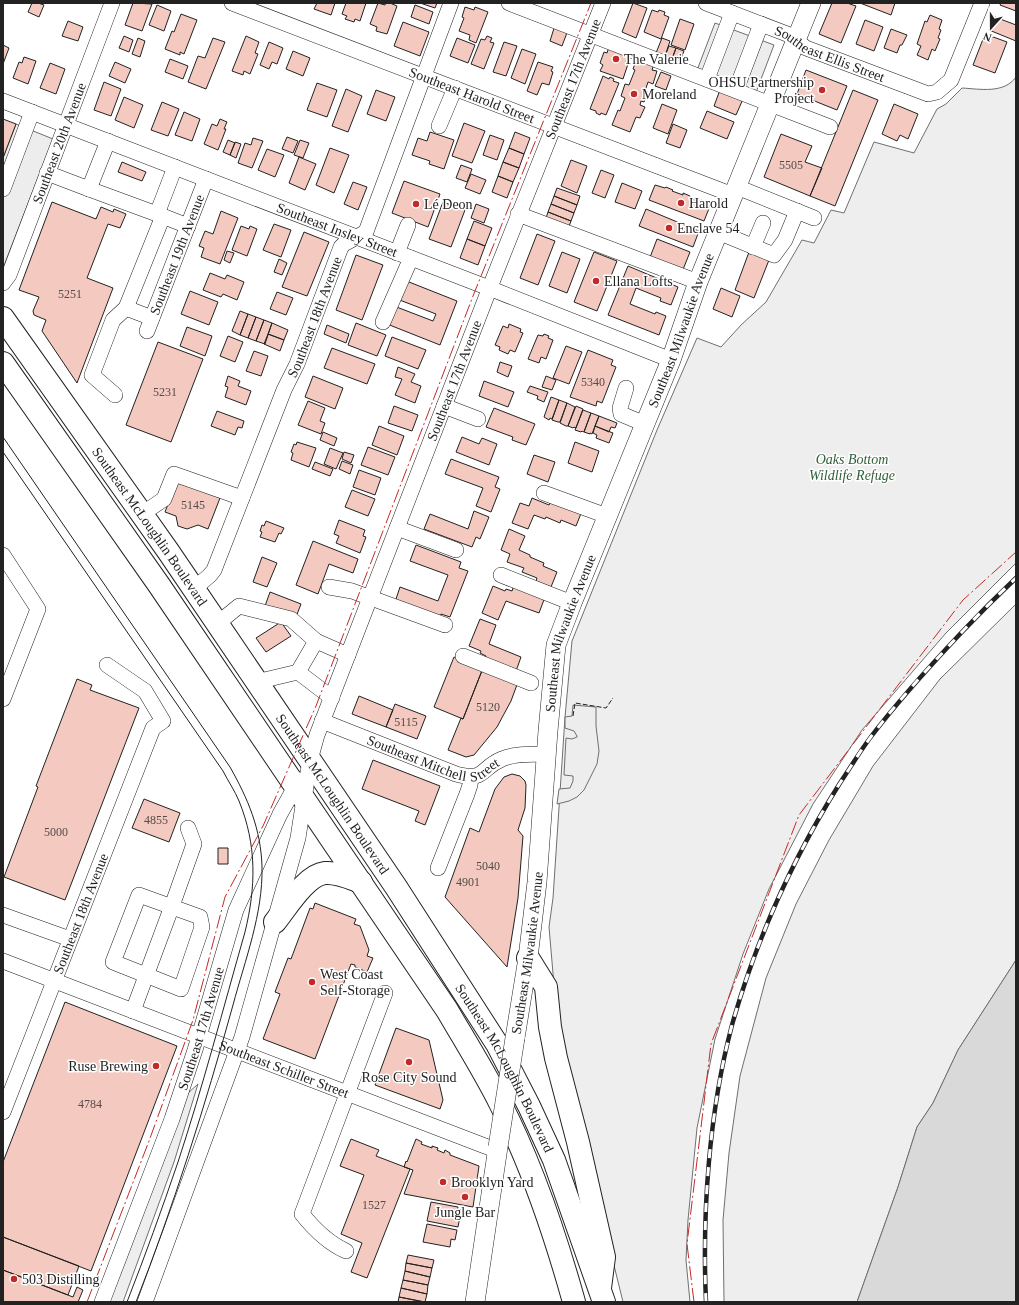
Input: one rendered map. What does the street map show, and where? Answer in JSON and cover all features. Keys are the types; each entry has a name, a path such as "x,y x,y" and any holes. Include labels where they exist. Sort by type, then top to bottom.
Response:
{"highway":[{"name":"Southeast McLoughlin Boulevard","path":"3,318 194,589 400,894 497,1044 529,1106 554,1160 576,1220 589,1263 602,1295"},
{"name":"Southeast McLoughlin Boulevard","path":"3,363 159,585 447,1010 500,1103 519,1144 553,1234 574,1302"},
{"path":"275,922 308,881 315,876 326,873 340,874 361,882"},
{"path":"528,958 546,987 550,1027 556,1058 578,1142 604,1257 602,1295"}],"main road":[{"name":"Southeast Milwaukie Avenue","path":"475,1302 528,958 537,882 546,754 556,644 671,360 698,282 811,3"}],"street":[{"name":"Southeast 20th Avenue","path":"5,274 66,125 112,3"},
{"name":"Southeast Harold Street","path":"232,3 424,75 553,126 814,218"},
{"name":"Southeast 18th Avenue","path":"194,589 214,570 341,248 344,244 366,232 451,3"},
{"path":"509,3 830,127"},
{"name":"Southeast 17th Avenue","path":"146,1302 238,1050 298,838 300,792 322,721 489,288 603,3"},
{"name":"Southeast Ellis Street","path":"706,3 787,34 806,48 928,94 938,92 951,80 982,3"},
{"path":"707,79 732,13"},
{"path":"736,90 761,24"},
{"path":"439,126 455,88"},
{"name":"Southeast Insley Street","path":"3,101 404,255 671,360"},
{"path":"3,189 32,112"},
{"path":"89,189 108,141"},
{"path":"115,395 92,376 113,320 126,308 160,215 175,167"},
{"path":"47,173 188,226"},
{"name":"Southeast 19th Avenue","path":"126,308 150,325 206,179"},
{"path":"718,232 774,255 785,240 797,211"},
{"path":"518,214 698,282"},
{"path":"753,247 763,223"},
{"path":"383,322 404,255 408,225"},
{"path":"626,388 620,408 621,414 644,424"},
{"path":"444,406 478,419"},
{"path":"142,514 164,499 174,474 242,498"},
{"path":"544,493 607,516"},
{"path":"397,528 456,550"},
{"path":"3,555 38,609 3,699"},
{"path":"501,574 572,603"},
{"path":"330,586 370,597 444,625"},
{"path":"217,624 238,606 291,619 316,641 348,655"},
{"path":"256,682 298,672 316,641"},
{"path":"462,656 531,683"},
{"name":"Southeast 18th Avenue","path":"3,1112 153,728 163,721 145,691 107,665"},
{"path":"298,672 332,698"},
{"name":"Southeast Mitchell Street","path":"322,721 456,774 478,776 501,759 521,755 546,754"},
{"path":"438,868 470,785 471,776"},
{"name":"Southeast 17th Avenue","path":"102,1302 172,1119 200,1036 236,910 280,814 300,792"},
{"path":"133,1011 194,844 188,828"},
{"path":"139,895 172,906 200,917 202,927 181,989 113,962 139,895"},
{"path":"3,915 70,938"},
{"name":"Southeast Schiller Street","path":"3,961 238,1050 348,1094 498,1149"},
{"path":"346,1251 336,1246 312,1226 302,1214 385,993"}],"green space":[{"name":"Oaks Bottom Wildlife Refuge","path":"1016,77 1016,563 946,633 862,730 813,804 769,889 743,954 715,1039 697,1128 688,1220 686,1260 690,1302 623,1302 566,1070 554,985 549,927 553,898 565,717 572,641 657,430 697,338 721,347 741,325 766,302 802,240 814,243 831,210 844,213 874,142 914,153 937,109 946,104 962,88 998,88 1005,86"},
{"path":"1016,604 1016,960 958,1050 933,1103 917,1127 898,1187 857,1302 724,1302 723,1220 729,1153 740,1076 766,978 796,904 829,840 873,766 940,679"},
{"path":"198,1084 174,1162 123,1302 106,1302 187,1094"}],"shaded area":[{"path":"715,23 774,45 755,95 696,73"},
{"path":"16,124 53,139 3,268 3,158"},
{"path":"573,705 596,707 596,726 599,751 597,764 584,790 577,797 557,804 559,789 570,788 573,781 573,776 564,775 566,738 572,739 577,737 574,731 565,728 565,717 572,716"},
{"path":"1016,960 1016,1302 857,1302 898,1187 917,1127 933,1103 958,1050"}],"building":[{"path":"32,3 44,5 39,17 28,12"},
{"path":"133,3 152,4 142,31 125,25"},
{"path":"317,3 335,3 331,15 314,9"},
{"path":"346,3 366,3 360,21 355,19 354,22 345,19 347,16 342,14"},
{"path":"378,3 385,5 386,3 390,3 397,6 387,34 376,31 377,27 370,24"},
{"path":"420,3 437,3 435,8"},
{"path":"633,3 647,8 636,38 622,32"},
{"path":"832,3 847,3 856,6 841,43 819,34"},
{"path":"860,3 895,3 891,15"},
{"path":"1001,3 1016,3 1016,11 1000,5"},
{"path":"157,5 171,11 164,31 149,25"},
{"path":"415,5 433,12 429,24 411,17"},
{"path":"465,7 474,10 475,7 488,12 476,43 469,40 470,35 459,31 464,18 462,17"},
{"path":"652,10 665,12 664,15 669,17 661,39 644,32"},
{"path":"181,14 197,20 184,54 180,52 180,55 165,49"},
{"path":"930,15 942,20 938,38 940,39 935,51 932,49 928,60 917,55 921,46 917,44 925,21 927,22"},
{"path":"995,17 1016,25 1016,41 989,30"},
{"path":"680,19 694,24 685,50 671,45"},
{"path":"865,20 883,27 874,51 856,44"},
{"path":"68,21 83,27 78,41 62,36"},
{"path":"403,22 429,32 420,56 394,46"},
{"path":"555,25 568,30 562,46 550,41"},
{"path":"891,29 907,35 902,45 900,45 897,53 884,48"},
{"path":"985,34 1007,42 995,73 973,65"},
{"path":"124,36 133,40 129,52 119,48"},
{"path":"246,36 259,42 255,53 258,54 250,74 244,71 243,75 232,71"},
{"path":"487,36 492,38 490,42 494,43 484,69 471,64 481,39 485,40"},
{"path":"138,38 145,41 140,57 132,54"},
{"path":"213,38 225,42 206,89 188,82 198,56 205,58"},
{"path":"457,38 475,45 468,63 450,56"},
{"path":"662,38 670,41 665,56 656,53"},
{"path":"269,42 283,48 277,64 272,62 269,69 260,65"},
{"path":"504,42 517,46 506,76 493,72"},
{"path":"3,45 9,48 3,64"},
{"path":"669,46 676,48 672,59 665,56"},
{"name":"The Valerie","path":"609,47 631,55 623,79 600,71 603,65 600,63 604,52 607,53"},
{"path":"676,48 684,51 680,61 672,59"},
{"path":"522,49 536,54 525,84 511,78"},
{"path":"293,51 310,58 303,76 286,69"},
{"path":"24,57 36,61 28,84 13,78 19,62 22,63"},
{"name":"Moreland","path":"637,58 654,64 652,70 657,71 653,84 648,82 645,91 648,92 644,102 641,101 640,105 645,107 640,118 636,117 630,132 612,125 625,98 621,96 625,84 629,85 635,70 633,69"},
{"path":"170,59 188,66 183,79 165,72"},
{"path":"115,62 131,69 125,83 109,76"},
{"path":"538,62 553,67 551,71 553,72 549,85 542,83 537,95 527,91"},
{"path":"50,63 65,69 56,94 40,88"},
{"name":"OHSU Partnership Project","path":"806,70 847,86 837,110 797,94"},
{"path":"661,72 671,76 666,90 655,86"},
{"path":"603,76 609,79 610,77 614,79 613,81 619,83 606,115 601,113 600,115 596,113 596,111 590,109"},
{"path":"104,82 121,89 111,116 94,110"},
{"path":"317,83 337,90 327,117 307,110"},
{"path":"346,89 362,96 348,132 332,126"},
{"path":"376,90 395,97 386,121 367,114"},
{"path":"720,90 743,99 736,115 714,106"},
{"path":"853,90 878,100 835,206 810,196"},
{"path":"124,97 143,105 134,128 115,120"},
{"path":"162,102 179,109 168,136 151,130"},
{"path":"662,104 677,110 668,134 653,128"},
{"path":"894,104 918,114 908,139 900,135 897,141 882,134"},
{"path":"707,111 734,122 727,139 700,128"},
{"path":"184,112 200,119 192,141 175,135"},
{"path":"3,119 16,124 3,158"},
{"path":"220,119 227,122 218,150 204,144 212,124 217,126"},
{"path":"464,123 485,131 472,163 452,156"},
{"path":"673,124 687,130 680,148 666,143"},
{"path":"430,132 454,140 444,169 429,164 430,161 412,155 418,138 427,141"},
{"path":"515,132 530,138 524,154 509,148"},
{"path":"781,134 812,146 805,162 822,168 810,196 764,177"},
{"path":"490,135 504,140 497,160 483,155"},
{"path":"287,137 298,141 293,153 282,149"},
{"path":"253,138 263,141 252,168 238,163 245,143 251,145"},
{"path":"228,140 235,143 230,155 223,152"},
{"path":"300,140 309,143 303,158 294,155"},
{"path":"235,142 241,144 236,158 230,155"},
{"path":"330,148 349,155 334,193 316,185"},
{"path":"509,148 524,154 519,168 503,162"},
{"path":"267,149 284,155 275,177 258,170"},
{"path":"299,157 316,164 305,190 289,183"},
{"path":"571,160 587,166 577,193 561,186"},
{"path":"122,162 146,172 142,181 118,172"},
{"path":"503,162 519,168 513,182 498,176"},
{"path":"461,165 472,169 467,182 456,178"},
{"path":"601,170 614,175 605,198 592,193"},
{"path":"471,174 486,180 480,194 465,188"},
{"path":"498,176 513,182 507,198 492,192"},
{"name":"Lé Deon","path":"404,181 440,194 428,227 392,213"},
{"path":"353,182 367,187 358,210 344,204"},
{"path":"622,183 642,191 635,209 615,202"},
{"name":"Harold","path":"655,185 666,187 683,195 683,193 700,202 701,200 709,203 708,205 710,206 704,221 649,200"},
{"path":"557,188 580,196 577,205 554,196"},
{"path":"554,196 577,205 574,213 551,204"},
{"path":"52,202 96,219 101,207 113,212 114,209 126,214 120,228 108,224 87,278 113,288 77,383 42,331 46,320 34,315 33,311 39,297 19,290"},
{"path":"443,202 465,210 451,247 429,239"},
{"path":"476,204 489,209 484,223 471,218"},
{"path":"551,204 574,213 571,221 548,212"},
{"name":"Enclave 54","path":"646,209 699,231 693,247 639,226"},
{"path":"221,211 238,218 220,264 201,257 204,248 199,246 205,231 213,234"},
{"path":"548,212 571,221 568,229 545,221"},
{"path":"474,221 492,228 485,246 467,239"},
{"path":"274,224 291,230 281,257 263,250"},
{"path":"241,226 249,229 250,226 257,229 247,256 232,250"},
{"path":"304,232 329,242 307,296 282,287"},
{"path":"537,234 555,241 538,285 520,278"},
{"path":"467,239 485,246 478,265 460,258"},
{"path":"657,239 690,252 682,272 649,260"},
{"path":"227,251 234,253 230,263 224,260"},
{"path":"562,252 580,259 567,293 549,286"},
{"name":"Ellana Lofts","path":"594,252 617,261 597,311 574,302"},
{"path":"749,252 769,260 754,298 735,290"},
{"path":"356,255 383,265 362,320 336,310"},
{"path":"279,259 287,263 282,275 274,272"},
{"path":"628,266 678,287 671,305 660,301 661,298 636,288 630,304 655,314 656,312 666,316 659,335 608,315"},
{"path":"210,273 225,279 227,275 244,282 237,300 223,294 221,297 203,290"},
{"path":"404,280 457,301 440,345 387,324 394,306 433,321 436,314 397,299"},
{"path":"721,288 740,296 732,317 713,309"},
{"path":"190,291 218,302 209,325 181,314"},
{"path":"277,292 293,298 286,315 270,309"},
{"path":"240,311 248,314 240,335 232,331"},
{"path":"248,314 256,317 248,338 240,335"},
{"path":"256,317 264,320 256,341 248,338"},
{"path":"264,320 272,323 265,344 256,341"},
{"path":"272,323 288,330 284,340 268,334"},
{"path":"356,323 386,335 377,356 348,345"},
{"path":"509,324 521,329 520,332 523,333 515,352 510,350 508,354 499,350 500,347 495,345 503,326 508,328"},
{"path":"327,325 349,334 346,343 324,334"},
{"path":"187,327 212,336 205,356 180,346"},
{"path":"268,334 284,340 280,351 264,344"},
{"path":"544,334 553,340 546,359 541,357 539,363 528,359 538,335 543,336"},
{"path":"228,336 243,342 235,362 220,356"},
{"path":"392,337 426,350 418,369 385,356"},
{"path":"158,342 203,359 171,442 126,425"},
{"path":"566,346 582,352 569,384 553,378"},
{"path":"332,348 375,364 367,384 324,368"},
{"path":"588,350 613,360 611,365 616,367 602,403 597,401 596,406 570,397"},
{"path":"254,351 268,356 261,376 246,371"},
{"path":"500,362 512,366 508,377 497,372"},
{"path":"398,367 415,374 411,382 421,386 415,403 395,395 402,379 395,377"},
{"path":"228,376 240,381 238,386 251,391 246,405 225,397 228,387 225,386"},
{"path":"313,376 343,388 335,409 305,397"},
{"path":"546,376 556,380 552,390 542,387"},
{"path":"484,381 514,392 508,407 479,396"},
{"path":"530,386 548,392 544,402 537,399 538,396 527,392"},
{"path":"551,397 559,400 552,419 550,418 549,420 544,417"},
{"path":"559,400 567,403 560,422 558,422 552,420"},
{"path":"308,401 325,408 320,421 325,423 321,434 298,425"},
{"path":"567,403 575,407 568,426 566,426 560,423"},
{"path":"394,406 418,415 412,431 388,423"},
{"path":"576,406 583,409 576,428 573,428 568,426"},
{"path":"494,408 535,424 526,445 512,440 513,437 486,427"},
{"path":"583,410 591,413 584,432 581,432 575,430"},
{"path":"217,411 244,421 242,428 238,427 235,435 211,426"},
{"path":"591,413 599,416 592,434 590,434 584,432"},
{"path":"599,416 617,423 615,428 611,427 609,432 595,426"},
{"path":"379,426 404,436 397,455 372,445"},
{"path":"595,426 613,433 609,443 596,438 597,435 593,433"},
{"path":"323,432 337,438 334,446 320,440"},
{"path":"462,437 479,444 482,438 497,444 489,465 456,452"},
{"path":"297,442 316,448 309,467 291,460 293,453 291,452 294,444 296,445"},
{"path":"575,442 599,451 592,472 568,463"},
{"path":"368,447 395,457 388,475 361,465"},
{"path":"330,448 343,453 336,469 324,464"},
{"path":"344,452 354,455 351,463 342,459"},
{"path":"534,455 555,462 548,482 527,474"},
{"path":"451,459 499,477 495,487 500,489 491,512 476,506 483,488 445,474"},
{"path":"342,461 353,465 350,474 339,469"},
{"path":"315,462 333,469 330,476 312,469"},
{"path":"359,470 381,478 375,495 353,487"},
{"path":"177,481 220,498 208,529 198,525 187,529 178,526 176,516 165,512"},
{"path":"352,490 375,499 368,516 345,507"},
{"path":"532,498 549,505 551,501 582,511 576,526 561,520 560,523 546,517 545,519 534,515 528,529 512,523 520,503 529,506"},
{"path":"474,511 489,517 480,539 476,537 472,547 424,529 430,514 468,529"},
{"path":"339,520 365,530 363,536 366,537 360,553 336,543 339,536 334,534"},
{"path":"266,521 284,528 281,534 279,533 275,542 260,537 262,525 264,526"},
{"path":"509,529 525,536 519,550 544,563 543,566 557,572 551,587 536,581 537,578 522,572 524,568 507,562 510,554 501,550"},
{"path":"313,541 358,559 353,573 329,564 318,594 296,585"},
{"path":"416,545 461,562 459,568 468,571 450,617 441,614 439,619 395,602 400,587 438,601 448,575 410,561"},
{"path":"262,557 277,563 267,587 253,582"},
{"path":"514,585 545,597 539,613 506,601 498,620 482,613 493,586 505,591 506,589 512,591"},
{"path":"270,592 301,604 296,617 265,606"},
{"path":"480,619 496,625 489,644 521,657 515,674 484,662 486,656 480,653 481,651 469,646"},
{"path":"281,622 291,636 266,652 256,638"},
{"path":"454,657 483,668 463,719 434,707"},
{"path":"483,668 518,682 511,701 497,727 474,755 466,757 448,750 461,718 463,719"},
{"path":"77,679 92,685 90,690 139,708 65,900 4,877 38,787 36,786"},
{"path":"359,696 393,710 386,727 352,714"},
{"path":"395,704 426,716 417,739 386,727"},
{"path":"373,760 440,786 425,825 415,821 419,811 362,789"},
{"path":"512,774 520,776 525,781 526,785 525,808 518,830 523,836 518,898 507,967 445,897 470,828 479,832 495,789 504,777"},
{"path":"144,799 180,813 169,842 132,828"},
{"path":"218,848 228,848 228,864 218,864"},
{"name":"West Coast Self-Storage","path":"315,903 356,919 354,924 360,926 369,950 367,956 373,958 367,972 351,964 315,1059 263,1039 280,994 275,992 288,958 291,959 310,908 313,909"},
{"path":"65,1002 177,1046 91,1271 3,1237 3,1162"},
{"name":"Rose City Sound","path":"396,1028 429,1040 443,1100 440,1109 375,1085"},
{"path":"351,1139 379,1150 376,1156 410,1169 367,1278 351,1272 362,1243 341,1234 364,1175 340,1166"},
{"name":"Brooklyn Yard","path":"416,1139 422,1142 421,1144 432,1148 432,1146 438,1148 437,1150 444,1153 445,1150 450,1153 450,1155 479,1166 473,1207 404,1194 413,1170 404,1167"},
{"path":"431,1202 458,1207 456,1216 460,1216 458,1227 427,1221"},
{"path":"427,1224 457,1230 455,1240 451,1239 450,1247 423,1242"},
{"path":"3,1237 79,1266 68,1295 3,1270"},
{"path":"408,1255 434,1260 432,1268 406,1263"},
{"path":"406,1263 432,1268 430,1277 405,1271"},
{"name":"503 Distilling","path":"3,1270 73,1297 77,1287 83,1290 78,1302 3,1302"},
{"path":"405,1271 430,1277 428,1285 403,1280"},
{"path":"403,1280 428,1285 427,1294 401,1288"},
{"path":"401,1288 427,1294 425,1302 399,1297"},
{"path":"399,1297 424,1302 398,1302"}],"tram line":[{"path":"3,437 230,767 248,803 256,827 261,853 262,885 260,902 252,937 188,1155 136,1302"},
{"path":"3,452 223,771 236,794 245,817 252,850 253,882 249,915 245,932 178,1162 160,1215 127,1302"}],"railway":[{"path":"706,1302 706,1198 713,1127 724,1058 732,1025 752,962 777,900 823,811 870,738 903,697 937,659 1016,578"}],"fence":[{"path":"573,716 575,703 606,708 613,698"}],"power":[{"path":"87,1302 149,1141 193,1020 225,897 263,826 316,706 473,296 591,3"},
{"path":"694,1302 687,1244 711,1044 799,815 963,600 1016,552"}],"place":[{"name":"The Valerie","path":"616,59"},
{"name":"OHSU Partnership Project","path":"822,90"},
{"name":"Moreland","path":"634,94"},
{"name":"Harold","path":"681,203"},
{"name":"Lé Deon","path":"416,204"},
{"name":"Enclave 54","path":"669,228"},
{"name":"Ellana Lofts","path":"596,281"},
{"name":"West Coast Self-Storage","path":"312,982"},
{"name":"Rose City Sound","path":"409,1062"},
{"name":"Ruse Brewing","path":"156,1066"},
{"name":"Brooklyn Yard","path":"443,1182"},
{"name":"Jungle Bar","path":"465,1197"},
{"name":"503 Distilling","path":"14,1279"}]}
